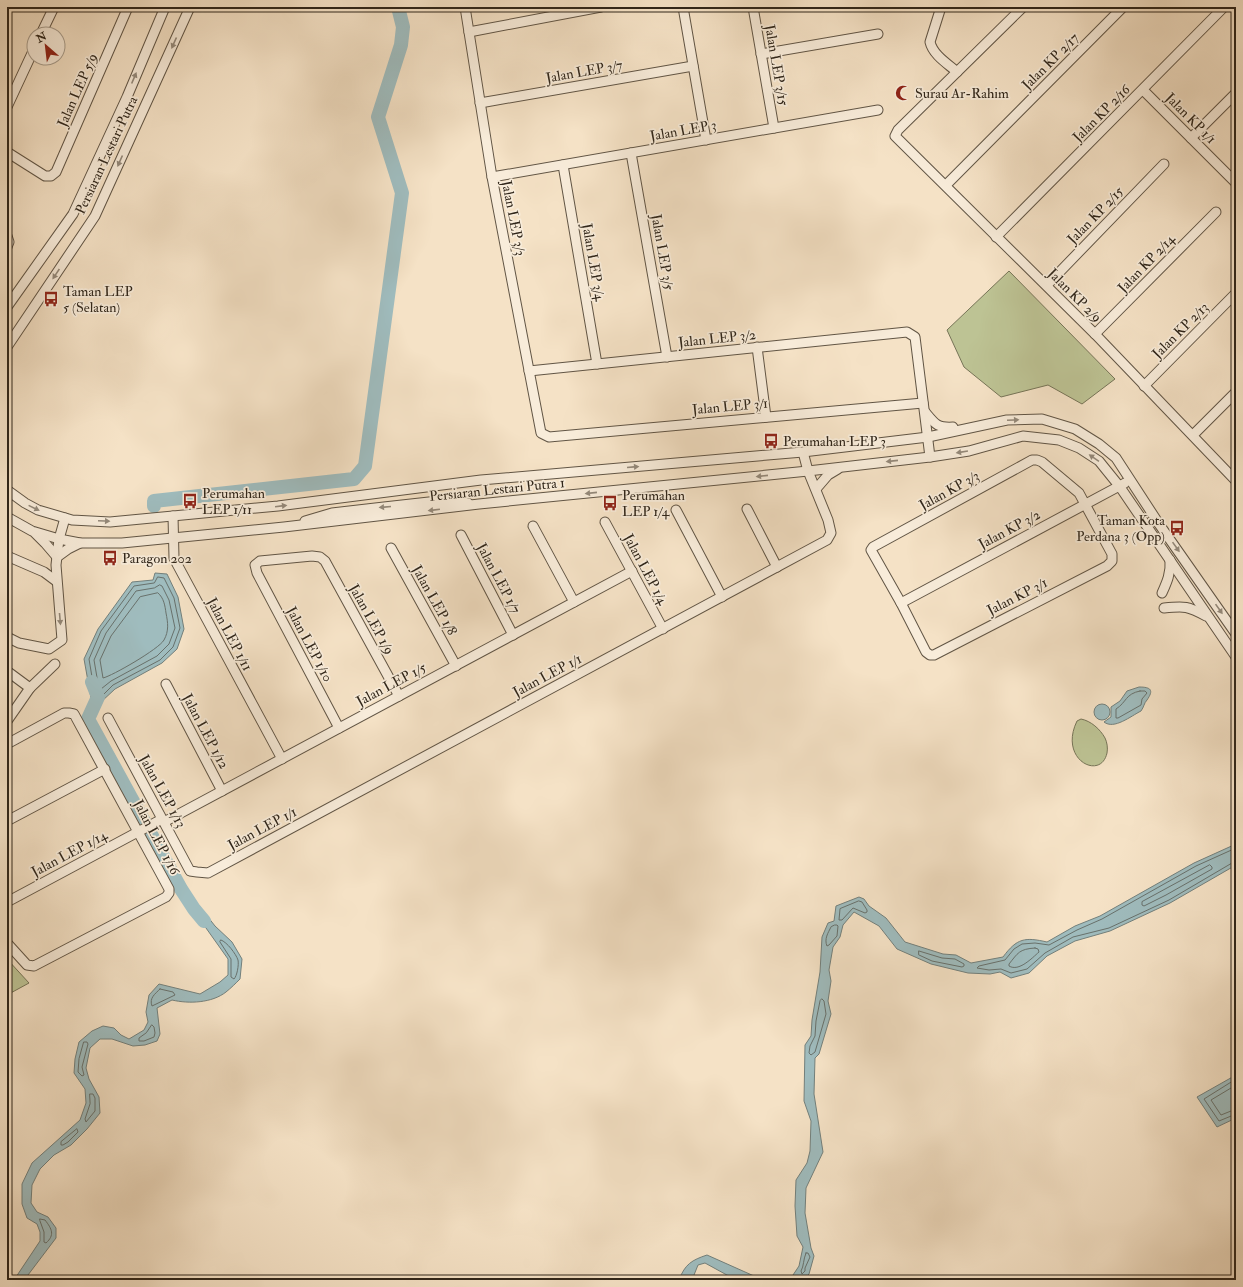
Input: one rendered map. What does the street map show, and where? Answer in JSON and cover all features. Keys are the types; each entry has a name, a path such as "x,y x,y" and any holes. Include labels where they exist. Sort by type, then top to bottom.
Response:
{"street":[{"path":"45,26 54,7"},
{"name":"Jalan LEP 5/9","path":"7,152 45,176 51,176 56,172 128,7"},
{"name":"Persiaran Lestari Putra","path":"7,307 73,214 127,96 165,7"},
{"name":"Persiaran Lestari Putra","path":"7,347 95,216 190,7"},
{"name":"Jalan LEP 3/3","path":"465,7 492,177 541,433"},
{"path":"469,32 601,7"},
{"path":"683,7 706,140"},
{"name":"Jalan LEP 3/15","path":"753,7 774,128"},
{"path":"941,7 930,42 931,48 957,72 1023,7"},
{"name":"Jalan KP 2/17","path":"946,185 1123,7"},
{"name":"Jalan KP 2/16","path":"996,237 1224,7"},
{"path":"761,54 878,34"},
{"path":"7,107 26,66"},
{"name":"Jalan LEP 3/7","path":"480,103 693,66"},
{"name":"Jalan KP 2/9","path":"957,72 898,130 895,136 946,185 996,237 1047,285 1236,481"},
{"name":"Jalan KP 1/1","path":"1143,90 1236,183"},
{"path":"1191,138 1236,93"},
{"name":"Jalan LEP 3","path":"492,177 878,110"},
{"name":"Jalan LEP 3/5","path":"631,153 667,357"},
{"name":"Jalan KP 2/15","path":"1047,285 1164,164"},
{"name":"Jalan LEP 3/4","path":"562,165 597,364"},
{"name":"Jalan KP 2/14","path":"1095,334 1216,212"},
{"name":"Jalan KP 2/13","path":"1144,386 1236,293"},
{"name":"Jalan LEP 3/2","path":"529,371 907,332 915,336 924,408"},
{"path":"757,347 766,417"},
{"path":"1193,435 1236,392"},
{"path":"924,408 933,422 942,428 974,427 1007,420 1042,419 1075,429 1099,444 1116,458 1159,524 1236,634"},
{"path":"924,408 930,457"},
{"name":"Jalan LEP 3/1","path":"541,433 549,437 766,417 924,408"},
{"name":"Persiaran Lestari Putra 1","path":"7,490 38,510 72,520 110,522 278,506 481,480 803,452 928,437 974,427"},
{"name":"Persiaran Lestari Putra 1","path":"173,538 284,528 332,513 447,500 479,504 808,471 930,457 969,451 1023,436 1060,440 1079,448 1099,461 1120,487 1236,657"},
{"name":"Jalan LEP 1/1","path":"197,872 208,873 827,540 831,533 828,520 808,471 803,452"},
{"name":"Jalan KP 3/3","path":"901,603 872,553 871,550 873,547 1032,460 1037,460 1047,466 1079,493 1085,504"},
{"path":"816,489 828,475 841,467"},
{"name":"Jalan KP 3/2","path":"901,603 1085,504 1120,487 1131,479"},
{"name":"Jalan KP 3/1","path":"901,603 926,652 930,655 934,655 1107,566 1112,561 1112,554 1085,504"},
{"path":"747,508 777,567"},
{"path":"676,510 722,597"},
{"name":"Jalan LEP 1/11","path":"173,516 174,558 282,759"},
{"path":"7,517 32,531 59,539 80,543 122,543 173,538"},
{"path":"7,637 18,643 49,649 62,640 56,582 56,561 59,539 65,518"},
{"name":"Jalan LEP 1/4","path":"605,522 663,629"},
{"path":"534,526 574,602"},
{"path":"32,531 45,543 56,561"},
{"name":"Jalan LEP 1/7","path":"461,535 513,635"},
{"path":"37,569 45,570 68,549 80,543"},
{"name":"Jalan LEP 1/8","path":"391,548 456,666"},
{"path":"7,556 37,569 56,582"},
{"name":"Jalan LEP 1/10","path":"320,557 312,556 260,561 255,565 257,573 339,728"},
{"name":"Jalan LEP 1/9","path":"320,557 325,561 399,696"},
{"path":"1162,593 1171,569 1170,560"},
{"name":"Jalan LEP 1/5","path":"161,821 222,792 632,571"},
{"path":"1164,608 1179,606 1191,608 1209,618"},
{"path":"7,721 30,688 55,664"},
{"path":"7,671 30,688"},
{"name":"Jalan LEP 1/12","path":"166,684 222,792"},
{"name":"Jalan LEP 1/16","path":"7,744 64,713 74,714 141,830 169,889 169,893 166,897 34,966 27,965 7,943"},
{"name":"Jalan LEP 1/13","path":"108,718 161,821 190,870 197,872"},
{"path":"7,821 105,769"},
{"name":"Jalan LEP 1/14","path":"7,902 141,830 161,821"}],"green space":[{"path":"1009,271 1115,379 1082,404 1048,385 1001,397 964,367 947,330"},
{"path":"1081,719 1095,726 1106,740 1107,753 1103,761 1097,765 1090,765 1083,762 1077,756 1073,746 1073,735 1077,721"},
{"path":"7,959 29,983 7,995"}],"water":[{"path":"155,573 167,574 178,597 184,629 177,649 162,663 115,689 101,702 91,698 84,659 98,629 132,582 153,580"},
{"path":"1139,687 1149,688 1151,691 1141,711 1128,719 1117,723 1108,724 1104,722 1111,717 1111,707 1120,701 1127,691"},
{"path":"1102,704 1109,709 1110,712 1105,719 1102,720 1095,715 1094,712 1099,705"},
{"path":"1236,844 1236,865 1170,903 1110,931 1075,941 1047,956 1029,973 1011,978 1000,972 990,974 968,973 931,964 897,949 879,926 854,912 843,925 840,937 833,947 829,970 831,981 828,1001 831,1014 819,1054 815,1058 814,1094 823,1152 806,1188 805,1213 811,1248 814,1256 809,1274 803,1280 786,1280 791,1278 799,1266 803,1247 797,1236 795,1206 796,1180 807,1163 810,1151 811,1121 804,1101 805,1045 811,1036 812,1020 820,972 822,937 828,923 834,921 836,906 859,897 864,899 869,906 886,918 905,942 943,954 956,955 971,963 1003,957 1013,946 1022,940 1047,942 1075,926 1100,916 1194,863"},
{"path":"197,903 215,926 232,942 242,959 240,979 220,996 200,1002 172,1000 157,1008 160,1034 157,1041 145,1045 133,1046 112,1039 100,1039 90,1048 86,1068 89,1079 99,1097 100,1113 71,1145 54,1155 40,1169 32,1185 31,1203 37,1212 48,1217 56,1228 56,1238 28,1275 27,1280 14,1280 40,1241 40,1232 37,1224 27,1218 22,1204 22,1184 32,1163 80,1120 86,1103 85,1089 74,1073 75,1059 79,1042 92,1031 103,1026 114,1028 121,1035 129,1039 144,1030 148,1022 146,1012 149,995 159,984 200,994 220,982 228,975 228,959 206,928 188,909"},
{"path":"1236,1075 1236,1118 1217,1127 1197,1097"},
{"path":"707,1255 763,1280 736,1280 705,1263 698,1265 692,1280 679,1280 684,1270 690,1263"}],"waterway":[{"path":"154,506 154,501 354,479 365,466 402,193 378,117 401,45 403,27 398,7"},
{"path":"92,682 98,697 88,719 181,889 204,921"}],"place":[{"name":"Surau Ar-Rahim","path":"903,93"},
{"name":"Taman LEP 5 (Selatan)","path":"51,299"},
{"name":"Perumahan LEP 3","path":"771,441"},
{"name":"Perumahan LEP 1/11","path":"190,501"},
{"name":"Perumahan LEP 1/4","path":"610,503"},
{"name":"Taman Kota Perdana 3 (Opp)","path":"1177,528"},
{"name":"Paragon 202","path":"110,558"}]}
